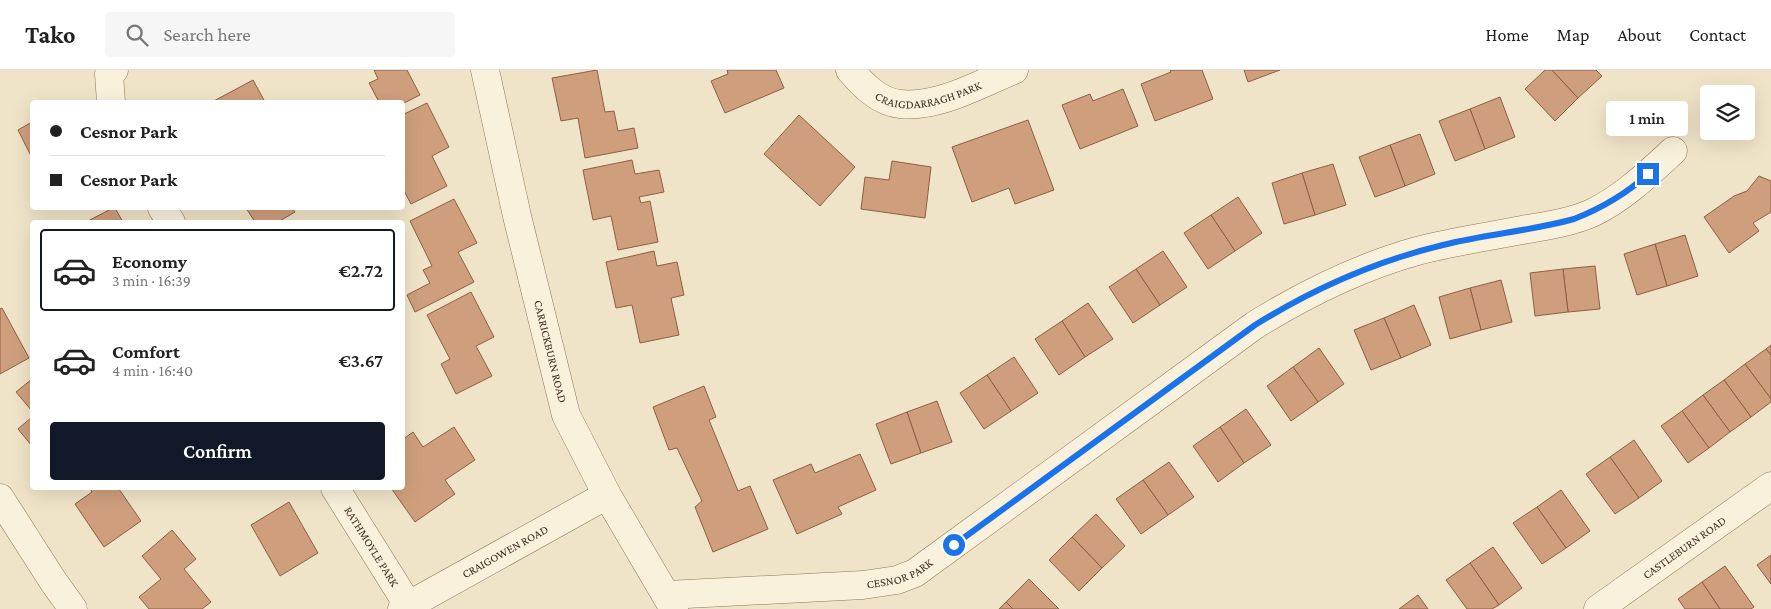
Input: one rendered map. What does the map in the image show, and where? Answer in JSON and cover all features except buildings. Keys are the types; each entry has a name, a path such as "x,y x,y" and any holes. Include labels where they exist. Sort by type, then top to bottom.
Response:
{"street":[{"path":"111,100 109,74 114,70"},
{"name":"CARRICKBURN ROAD","path":"485,70 517,216 566,415 607,495 670,602"},
{"name":"CRAIGDARRAGH PARK","path":"850,70 862,84 877,96 899,104 931,102 1014,70"},
{"name":"CESNOR PARK","path":"670,602 863,585 897,580 915,573 1255,325 1292,302 1344,277 1415,252 1446,244 1554,224 1592,212 1629,190 1673,151"},
{"name":"CASTLEBURN ROAD","path":"1598,609 1771,486"},
{"name":"RATHMOYLE PARK","path":"336,490 405,607"},
{"name":"CRAIGOWEN ROAD","path":"405,607 607,495"},
{"path":"0,498 73,609"}],"route":[{"path":"954,545 1255,325 1292,302 1344,277 1415,252 1446,244 1574,219 1592,212 1623,194 1648,174"}]}
